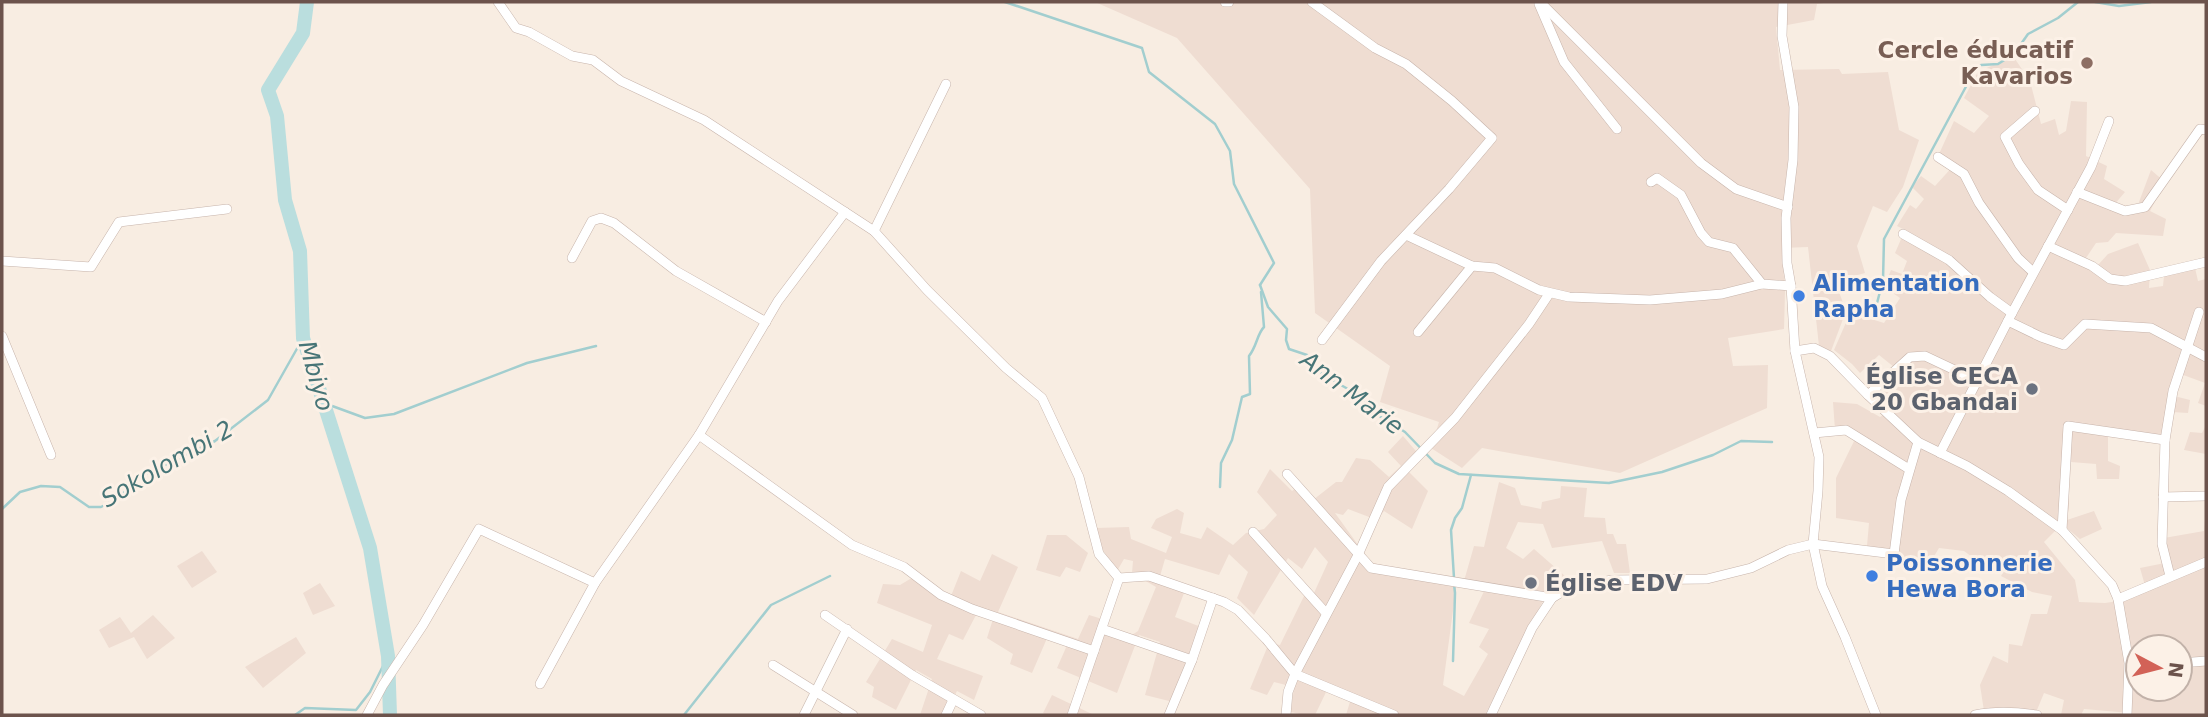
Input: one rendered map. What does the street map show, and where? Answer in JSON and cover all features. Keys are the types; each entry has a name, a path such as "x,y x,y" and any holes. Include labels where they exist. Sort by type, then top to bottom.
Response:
{"street":[{"path":"498,2 516,28 572,55 593,60 621,81 704,120 874,231 927,290 1006,368 1042,398 1079,477 1099,554 1119,578"},
{"path":"1312,2 1375,48 1406,64 1492,138 1471,166 1381,261 1322,340"},
{"path":"1539,2 1564,62 1617,128"},
{"path":"1539,2 1701,163 1736,189 1787,207"},
{"path":"1783,2 1782,36 1794,107 1793,160 1787,207 1787,263 1795,351 1819,457 1813,544 1822,586 1876,715"},
{"path":"874,231 946,84"},
{"path":"2035,111 2005,137 2019,164 2038,190 2068,210"},
{"path":"1940,453 2068,210 2109,121"},
{"path":"2077,192 2125,211 2145,207 2200,129 2206,130"},
{"path":"1938,157 1964,174 1979,203 2018,258 2033,272"},
{"path":"1651,182 1657,178 1681,195 1709,242 1733,248 1762,285"},
{"path":"2,261 92,267 119,222 228,209"},
{"path":"540,684 595,583 699,435 778,301 845,212"},
{"path":"572,258 592,221 601,218 614,223 676,271 766,322"},
{"path":"1903,233 1949,260 2010,317 2041,337 2064,345 2085,324 2151,328 2206,357"},
{"path":"1406,235 1472,266 1495,268 1549,294 1569,298 1650,300 1722,294 1762,285 1791,286"},
{"path":"2048,246 2092,266 2110,279 2125,281 2206,262"},
{"path":"1418,332 1472,266"},
{"path":"1286,715 1288,692 1295,674 1358,555 1388,487 1455,418 1529,324 1549,294"},
{"path":"2170,576 2162,544 2165,440 2173,391 2199,312"},
{"path":"2,336 51,455"},
{"path":"2189,346 2206,347"},
{"path":"1795,351 1814,348 1830,356 1919,442 1967,466 2008,491 2062,530 2112,585 2126,633"},
{"path":"1868,395 1910,356 1925,356 1978,381"},
{"path":"2062,530 2068,426 2165,440"},
{"path":"1814,433 1846,430 1909,469"},
{"path":"699,435 852,545 904,567 941,595 972,609 1094,651"},
{"path":"1491,715 1532,628 1552,598 1567,589 1612,580 1707,579 1733,574 1788,550 1813,544 1894,554 1896,523 1909,469 1919,442"},
{"path":"1287,474 1371,568 1552,598"},
{"path":"2163,497 2206,496"},
{"path":"367,715 479,529 595,583"},
{"path":"1253,532 1326,613"},
{"path":"2118,599 2206,562"},
{"path":"1119,578 1149,576 1213,598 1238,610 1295,674 1394,715"},
{"path":"1072,715 1119,578"},
{"path":"1169,715 1192,660 1213,598"},
{"path":"825,615 912,675 981,715"},
{"path":"804,715 847,629"},
{"path":"1102,629 1192,660"},
{"path":"773,665 853,715"},
{"path":"946,715 953,700"},
{"path":"1975,715 2037,715"}],"shaded area":[{"path":"1095,2 1830,2 1817,4 1814,20 1776,27 1780,70 1839,69 1842,74 1888,72 1899,130 1919,140 1903,187 1887,212 1873,206 1857,246 1865,273 1835,281 1846,311 1831,351 1819,346 1808,247 1782,248 1784,329 1728,338 1733,366 1768,365 1767,408 1620,473 1482,448 1462,468 1431,448 1439,422 1380,402 1390,366 1315,313 1310,189 1177,38"},
{"path":"2013,56 2030,81 2041,124 2055,119 2059,135 2066,131 2071,101 2087,102 2086,156 2107,166 2104,179 2125,192 2114,205 2136,210 2151,170 2165,182 2150,211 2166,219 2163,236 2116,233 2108,242 2096,243 2086,258 2098,265 2108,254 2138,243 2150,270 2149,288 2163,286 2164,276 2195,268 2198,281 2206,279 2206,406 2198,403 2205,383 2178,373 2170,395 2190,400 2188,413 2172,412 2168,437 2108,428 2108,461 2120,466 2119,479 2097,479 2096,464 2071,462 2067,479 2067,520 2094,511 2102,529 2080,539 2062,524 2044,542 2075,580 2079,602 2105,603 2125,600 2146,589 2140,568 2170,562 2164,538 2204,531 2206,509 2206,715 2131,715 2084,709 2081,715 2061,715 2064,700 2044,693 2037,710 1984,711 1980,685 1993,656 2008,663 2009,644 2022,646 2031,614 2047,614 2052,596 2032,592 2001,576 2004,571 1984,559 1979,562 1964,551 1939,548 1933,558 1899,560 1898,550 1867,546 1869,523 1836,518 1836,478 1857,435 1835,430 1833,402 1857,404 1880,417 1893,408 1878,394 1899,371 1879,355 1860,373 1834,350 1848,318 1868,318 1884,323 1900,298 1884,287 1891,270 1902,274 1907,261 1895,253 1905,230 1897,226 1910,205 1916,209 1924,199 1912,187 1921,176 1935,186 1955,164 1939,154 1954,121 1974,133 1989,116 1964,98 1978,72"},
{"path":"2206,425 2206,454 2184,450 2190,432 2202,433"},
{"path":"1403,436 1421,457 1407,470 1428,491 1412,529 1384,511 1377,520 1348,509 1343,515 1335,513 1361,549 1359,560 1457,581 1443,685 1464,696 1488,654 1479,647 1489,629 1469,623 1487,585 1464,581 1474,546 1484,547 1499,482 1515,488 1521,505 1541,509 1542,502 1560,498 1561,486 1587,488 1584,517 1605,518 1607,534 1613,534 1617,544 1626,544 1630,573 1614,573 1602,541 1552,548 1543,524 1518,522 1506,548 1523,559 1534,549 1565,576 1567,582 1549,589 1485,715 1346,715 1352,695 1329,686 1315,715 1305,715 1291,712 1294,687 1274,682 1267,695 1250,689 1269,643 1280,645 1308,588 1314,593 1328,562 1315,547 1302,569 1288,558 1254,615 1237,598 1248,572 1229,554 1219,575 1165,559 1158,583 1184,593 1175,617 1201,627 1173,702 1145,695 1160,642 1139,635 1117,693 1057,668 1068,643 1048,636 1032,673 1010,664 1013,654 987,638 993,619 976,615 963,640 949,634 937,659 983,676 974,700 957,691 945,715 920,715 932,679 916,670 896,710 872,697 874,687 866,682 892,639 923,652 932,625 877,603 883,584 900,585 915,576 949,601 961,571 980,581 992,554 1018,567 998,612 1078,639 1089,615 1109,621 1106,628 1129,637 1138,631 1156,587 1132,573 1133,561 1124,559 1117,571 1101,547 1096,528 1129,527 1131,539 1166,553 1172,537 1151,528 1156,519 1177,509 1184,513 1180,533 1201,539 1207,527 1233,545 1246,533 1264,529 1277,515 1257,492 1270,469 1292,491 1299,486 1313,500 1336,482 1342,482 1356,458 1370,460 1389,477 1401,466 1388,452"},
{"path":"1047,535 1066,535 1088,553 1080,572 1066,567 1060,577 1036,570"},
{"path":"202,551 217,572 192,588 177,566"},
{"path":"320,583 335,606 313,615 303,593"},
{"path":"153,615 175,638 147,659 134,637 109,648 99,630 120,617 131,633"},
{"path":"296,637 306,653 263,688 245,667"},
{"path":"1052,695 1094,715 1046,715 1043,713"}],"waterway":[{"name":"Mbiyo","path":"307,2 303,33 268,90 277,116 285,200 300,251 303,338 370,548 388,656 390,715"},
{"name":"Ann Marie","path":"1005,2 1142,48 1149,72 1215,124 1230,151 1234,184 1274,263 1260,285"},
{"path":"1846,315 1869,315 1876,307 1883,280 1884,239 1976,68 1998,64 2014,54 2028,34 2058,18 2078,2"},
{"path":"2095,2 2119,6 2151,2"},
{"name":"Ann Marie","path":"1260,285 1268,307 1287,329 1289,349 1307,355 1323,375 1364,398 1368,409 1405,432 1435,463 1459,474 1609,483 1662,472 1713,455 1741,441 1772,442"},
{"path":"1220,487 1221,463 1232,440 1242,397 1250,394 1249,356 1264,327 1261,292"},
{"name":"Sokolombi 2","path":"2,509 20,492 41,486 60,487 89,507 101,507 120,497 137,478 215,441 268,400 303,338"},
{"path":"324,403 365,418 394,414 527,363 596,346"},
{"path":"1454,578 1451,530 1462,508 1471,475"},
{"path":"684,715 771,605 830,576"},
{"path":"1453,661 1454,584"},
{"path":"295,715 305,708 356,710 370,692 388,656"},
{"name":"Mbiyo","path":"390,712 395,715"}],"place":[{"name":"Cercle éducatif Kavarios","path":"2087,63"},
{"name":"Alimentation Rapha","path":"1799,296"},
{"name":"Église CECA 20 Gbandai","path":"2032,389"},
{"name":"Poissonnerie Hewa Bora","path":"1872,576"},
{"name":"Église EDV","path":"1531,583"}]}
